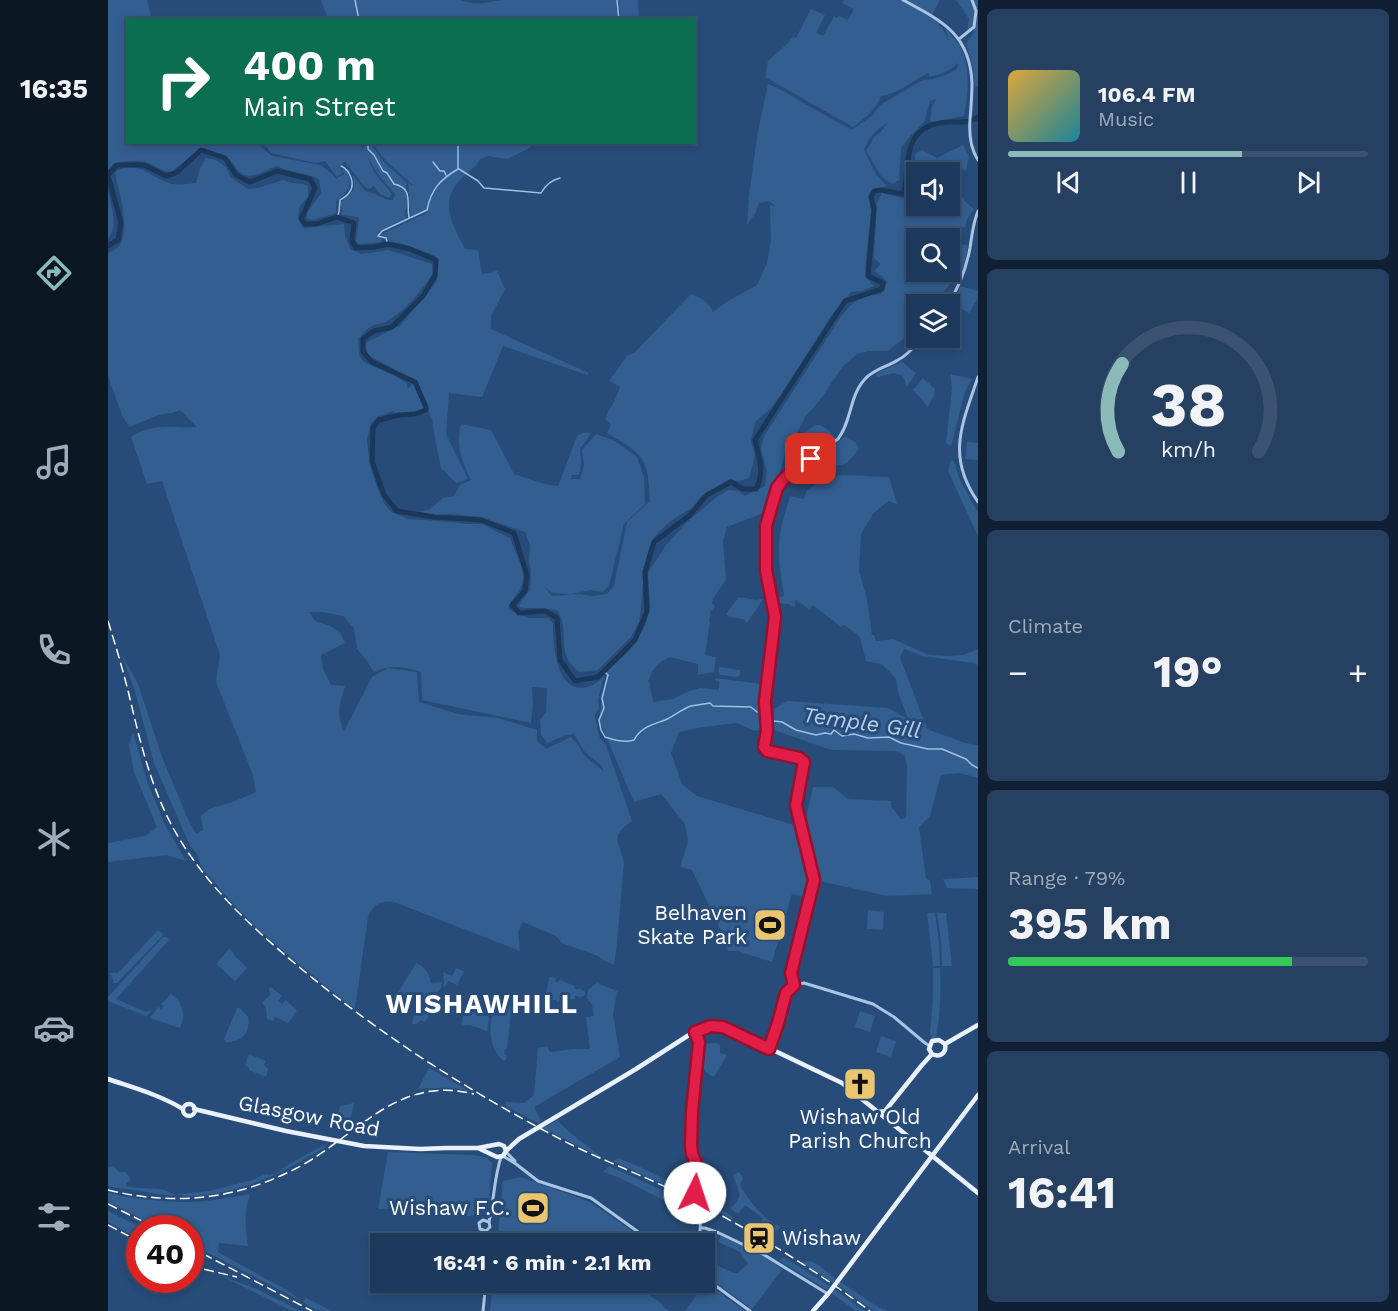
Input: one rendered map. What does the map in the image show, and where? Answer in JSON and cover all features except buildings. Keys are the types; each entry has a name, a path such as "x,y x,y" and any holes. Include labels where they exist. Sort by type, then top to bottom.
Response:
{"main road":[{"path":"945,1044 978,1025"},
{"path":"695,1032 711,1026 723,1027 842,1083 978,1192"},
{"name":"Glasgow Road","path":"477,1148 501,1155 519,1139 695,1032"},
{"path":"938,1039 943,1041 946,1049 939,1056 932,1054 930,1046 932,1041 938,1039"},
{"path":"879,1112 885,1111 932,1054"},
{"path":"108,1080 160,1097 183,1108"},
{"path":"814,1310 978,1095"},
{"path":"190,1104 194,1110 191,1115 188,1115 183,1113 183,1108 190,1104"},
{"name":"Glasgow Road","path":"194,1110 364,1146 420,1149 477,1148 519,1139"},
{"path":"499,1145 505,1148 501,1155 492,1150 499,1145"}],"street":[{"path":"903,0 946,25 959,39 969,58 972,84 969,132 971,145 978,160"},
{"path":"959,39 974,27 976,11 972,0"},
{"path":"954,294 964,273 978,211"},
{"path":"794,985 791,973 814,880 796,805 804,762 799,758 764,749 767,731 766,692 775,617 766,570 766,526 777,488 788,475 841,436 853,397 866,378 901,358 913,348"},
{"path":"978,377 961,428 959,452 962,470 978,502"},
{"path":"769,1049 786,993 794,985 804,983 869,1002 894,1017 930,1046"},
{"path":"695,1032 699,1042 691,1145 699,1170"},
{"path":"489,1222 480,1221 478,1224 480,1229 486,1231 490,1227 497,1168 501,1155 547,1184 591,1198 640,1233"},
{"path":"699,1170 696,1175 699,1181 695,1198 700,1233"},
{"path":"699,1170 705,1170 708,1174 706,1180 699,1181"},
{"path":"701,1228 719,1233 761,1253 828,1294"},
{"path":"715,1285 750,1311"},
{"path":"483,1311 485,1293"}],"shaded area":[{"path":"108,0 147,0 152,18 126,18 126,144 259,144 272,156 320,165 336,179 344,174 341,169 346,170 350,184 347,191 336,202 336,213 313,220 307,219 307,213 321,193 319,179 277,166 257,174 244,175 228,158 205,148 196,152 171,172 136,161 114,163 108,170"},
{"path":"321,0 460,0 478,3 505,0 617,0 619,18 328,18"},
{"path":"618,0 638,0 639,18 621,18"},
{"path":"844,0 940,0 932,15 939,19 939,26 942,27 949,42 945,27 958,44 966,63 967,90 964,116 930,121 936,99 930,101 925,121 901,148 899,180 892,184 881,176 866,151 875,136 888,122 870,138 864,150 877,176 887,186 872,190 869,196 871,212 865,269 867,279 874,286 862,291 851,292 831,316 780,396 771,408 755,422 751,441 755,456 749,478 739,481 730,479 702,495 692,508 669,522 655,536 648,551 644,570 639,622 631,637 598,670 580,672 567,658 563,627 557,610 518,606 530,590 530,546 525,532 482,517 419,512 430,509 443,498 454,496 460,485 471,480 462,460 459,446 461,424 491,430 514,474 558,486 577,436 591,433 580,449 579,475 572,475 571,479 580,479 584,465 582,450 596,434 615,441 637,457 644,477 645,504 624,524 609,586 602,592 591,590 571,594 552,593 544,586 552,596 579,594 593,596 607,594 614,586 627,522 650,501 647,474 642,459 631,448 607,433 611,425 605,419 620,387 609,381 627,356 635,352 691,294 704,301 713,312 757,285 767,263 771,241 770,205 776,207 769,201 759,203 747,225 758,131 768,84 852,130 872,116 880,105 923,80 946,75 957,69 957,63 951,69 929,77 928,73 900,89 881,96 873,110 853,127 765,77 768,61 793,37 796,38 811,9 825,15 816,33 823,36 834,16 848,20 854,9 842,3"},
{"path":"956,0 978,0 978,85 975,88 972,64 966,44 974,28 967,31 969,19"},
{"path":"265,144 361,144 363,150 364,144 371,144 384,162 406,182 408,201 406,219 378,232 382,238 381,242 359,244 356,241 358,217 341,215 340,204 353,190 353,175 365,191 390,200 393,200 395,194 380,177 367,156 374,172 392,194 389,198 380,194 374,186 369,189 364,186 345,162 339,166 342,173 337,177 325,161 315,163 271,153"},
{"path":"373,144 532,144 530,148 507,159 488,156 480,159 461,179 450,196 452,223 465,249 478,250 482,274 497,271 505,289 491,316 491,329 589,373 587,375 503,346 482,397 449,393 446,434 468,479 456,483 441,468 432,419 416,381 368,355 365,343 401,325 437,281 436,256 391,242 381,234 427,213 428,203 425,212 411,217 408,183 414,186 386,161"},
{"path":"963,145 969,156 966,171 960,169 960,162 915,162 916,153 922,150 937,158"},
{"path":"206,158 216,160 226,167 230,176 248,189 283,180 308,186 308,197 300,206 298,215 303,228 344,224 350,249 361,254 388,250 432,264 433,273 418,294 393,317 370,327 358,339 359,355 364,362 397,377 407,384 408,389 414,382 426,407 426,411 415,414 395,415 394,411 378,416 371,423 367,440 370,466 384,503 391,512 409,519 482,524 510,538 523,573 523,579 508,609 528,618 548,618 553,623 559,668 571,685 581,688 593,685 604,676 598,700 599,709 595,715 597,728 600,738 606,745 632,821 623,828 617,840 624,862 614,965 598,956 562,943 556,936 523,922 518,931 520,951 394,902 385,902 375,906 368,917 355,1009 263,934 202,868 197,854 190,846 154,763 134,688 121,653 138,684 162,757 196,834 203,830 201,816 209,809 256,792 253,775 216,682 220,655 162,481 147,484 131,437 156,428 197,427 180,410 159,415 129,427 122,415 108,376 108,253 120,245 124,229 123,209 115,172 123,168 138,168 172,184 184,184 196,183 200,168","holes":["309,612 343,616 354,628 357,649 374,672 386,668 397,667 421,672 422,700 531,723 532,687 547,688 546,712 540,720 541,735 547,743 574,734 584,751 602,766 604,772 584,755 571,737 546,749 537,741 537,730 498,718 458,714 419,702 417,672 388,668 372,677 344,731 339,714 345,686 331,685 323,669 321,655 345,643 340,632 315,621"]},
{"path":"960,189 963,197 974,209 965,227 906,228 906,282 951,282 941,294 906,294 906,337 888,351 868,351 857,354 843,366 806,416 785,454 766,524 761,514 727,527 723,541 726,580 713,598 712,603 715,606 713,611 711,610 705,655 716,657 714,672 698,675 698,664 670,657 655,667 648,682 654,702 673,699 700,688 719,690 719,681 715,678 764,686 765,729 754,731 737,723 679,732 671,753 682,784 697,796 801,827 804,826 813,787 833,787 848,799 891,801 891,806 901,819 906,818 907,765 905,756 897,751 831,750 774,730 774,709 787,701 888,708 908,719 896,679 882,664 866,661 857,634 844,625 841,627 813,605 809,609 796,600 794,607 776,603 773,599 784,596 779,563 779,543 790,496 804,499 807,490 827,477 848,475 889,477 897,504 888,501 873,514 861,534 859,571 867,599 872,635 876,641 893,639 929,655 963,655 978,649 978,665 922,656 904,649 900,657 927,729 965,743 978,745 978,778 959,773 941,775 930,816 919,827 926,879 930,880 932,894 888,896 814,880 810,898 792,894 772,962 738,951 728,951 726,941 692,870 680,867 688,842 685,824 661,794 634,802 599,720 602,696 608,670 628,652 645,626 650,607 648,573 666,545 686,523 718,496 729,490 738,491 745,496 765,486 767,471 761,449 764,436 840,318 857,300 881,294 887,283 874,271 881,264 874,258 877,202 882,193 903,198 906,195 906,216 960,216"},
{"path":"108,191 114,222 108,239"},
{"path":"967,245 968,247 963,269 960,270 960,247"},
{"path":"961,286 978,291 978,298 969,313 960,308 960,294 957,294"},
{"path":"902,362 916,373 907,387 903,376 894,373 878,377 876,375 879,372"},
{"path":"950,374 972,379 965,392 951,446 946,443 952,388"},
{"path":"923,378 935,389 928,407 913,390"},
{"path":"816,425 825,428 836,438 791,468 788,455 791,445"},
{"path":"845,436 856,443 859,449 848,462 785,481 838,443"},
{"path":"967,442 978,443 978,460 965,459"},
{"path":"951,460 954,461 959,478 978,513 978,536 948,471"},
{"path":"739,597 763,599 747,623 743,619 729,617 726,614"},
{"path":"719,667 740,670 740,675 737,677 720,675"},
{"path":"133,732 148,784 165,825 186,861 166,855 108,862 108,843 145,836 157,827 134,772 129,745"},
{"path":"978,877 978,889 947,888 943,879"},
{"path":"868,910 884,912 883,930 867,929"},
{"path":"927,913 935,913 940,966 933,966"},
{"path":"937,913 946,913 952,966 942,966"},
{"path":"158,930 163,935 117,983 114,983 110,973 118,973"},
{"path":"163,937 169,940 116,999 146,1012 152,1010 146,1016 108,1001 108,997"},
{"path":"230,948 247,968 235,981 216,964"},
{"path":"416,963 426,971 431,983 442,982 430,1007 426,1009 422,1000 406,1001 398,995"},
{"path":"456,968 464,971 457,985 448,981 444,989 443,972 452,976"},
{"path":"933,968 940,968 940,1004 936,1040 932,1039 930,1034"},
{"path":"549,977 556,978 555,981 558,983 560,980 575,986 574,988 578,990 579,988 585,992 585,995 557,1002 552,1000 552,1003 547,1004 545,1000"},
{"path":"597,983 617,991 613,1015 620,1057 534,1107 541,1121 538,1123 506,1106 506,1102 524,1103 534,1095 538,1048 547,1046 550,1052 590,1049 586,1017 594,1016 592,1005 587,998 588,990"},
{"path":"271,987 282,996 278,1001 282,1004 286,1000 297,1011 288,1023 275,1017 273,1021 267,1019 266,1008 262,1003 270,995"},
{"path":"171,994 182,1009 183,1019 180,1028 150,1018 158,1007 161,1009 164,1006 161,1004"},
{"path":"443,994 461,1004 457,1017 437,1006 436,1003"},
{"path":"510,994 513,996 507,1049 504,1054 507,1055 504,1061 493,1046 490,1026 496,1007"},
{"path":"465,1007 489,1017 487,1031 470,1025 461,1026"},
{"path":"237,1008 240,1008 248,1017 248,1028 240,1039 225,1042 224,1039"},
{"path":"429,1010 429,1016 425,1022 421,1020 412,1024 414,1014"},
{"path":"860,1011 875,1016 870,1032 855,1027"},
{"path":"881,1036 896,1041 891,1057 876,1052"},
{"path":"703,1044 720,1045 720,1053 727,1055 714,1077 705,1071 702,1054"},
{"path":"249,1054 266,1061 264,1065 268,1069 266,1077 249,1070 245,1065"},
{"path":"429,1068 469,1091 450,1088 418,1089"},
{"path":"354,1103 348,1123 337,1122 340,1106"},
{"path":"557,1120 568,1131 604,1159 543,1128"},
{"path":"324,1145 325,1147 297,1164 253,1184 205,1195 178,1194 209,1191 266,1174 277,1173"},
{"path":"388,1152 486,1157 492,1163 489,1206 484,1206 488,1208 466,1217 451,1214 452,1207 378,1209"},
{"path":"618,1158 685,1189 692,1190 693,1198 613,1161"},
{"path":"113,1166 130,1177 131,1181 126,1183 126,1186 165,1190 175,1196 108,1186 108,1167"},
{"path":"609,1166 686,1201 685,1205 693,1208 696,1218 677,1206 603,1172"},
{"path":"739,1172 743,1178 740,1184 751,1202 775,1226 777,1224 780,1227 773,1234 758,1226 763,1218 745,1205 738,1214 730,1208 739,1197 733,1175"},
{"path":"521,1177 590,1202 635,1233 498,1233 503,1181"},
{"path":"705,1183 709,1183 720,1208 734,1218 698,1201 699,1191"},
{"path":"108,1193 148,1200 188,1202 250,1194 246,1220 248,1246 219,1243 218,1252 290,1292 301,1301 204,1251 204,1215 134,1215 108,1202"},
{"path":"108,1211 126,1220 126,1232 108,1222"},
{"path":"721,1236 761,1254 783,1269 752,1309 715,1282 715,1265 737,1273 748,1264 740,1252 718,1242"},
{"path":"783,1257 830,1286 827,1290 780,1261"},
{"path":"811,1261 836,1279 833,1283 802,1262"},
{"path":"222,1276 257,1289 300,1311 292,1311"},
{"path":"839,1281 878,1307 888,1311 874,1311 837,1285"},
{"path":"715,1289 745,1311 685,1311 698,1293 715,1293"},
{"path":"834,1289 865,1311 856,1311 831,1293"},
{"path":"492,1293 650,1293 649,1295 669,1311 490,1311"},
{"path":"306,1298 332,1311 313,1308 303,1301"}],"waterway":[{"path":"355,0 359,18"},
{"path":"617,0 619,18"},
{"path":"108,246 118,240 121,223 108,175 117,165 144,165 166,176 176,173 201,150 225,158 236,175 250,182 277,171 310,179 315,188 301,219 305,224 316,224 337,217 354,223 352,241 356,248 388,244 410,249 436,260 435,276 423,296 392,327 374,331 363,339 363,352 372,362 415,382 426,407 426,410 415,414 379,420 373,428 372,461 384,495 397,511 434,517 481,520 514,533 527,575 525,591 512,605 519,613 545,611 557,618 560,660 575,681 598,677 635,640 647,611 645,572 654,542 690,515 707,495 731,482 743,489 756,489 761,471 755,440 845,301 882,289 883,283 868,276 874,209 871,197 874,191 904,194 911,145 924,129 935,124 969,121 978,117"},
{"path":"368,144 368,149 383,171 394,184 407,193 409,217"},
{"path":"388,244 386,238 378,236 382,231 427,210 431,196 438,185 458,169 458,145 470,144"},
{"path":"433,162 446,175"},
{"path":"337,217 340,200 348,194 352,186 349,174 341,166"},
{"path":"459,169 478,181 484,188 541,193 554,180 560,178"},
{"name":"Temple Gill","path":"604,671 608,675 602,698 604,708 599,720 605,737 612,739 634,740 647,727 691,706 710,703 713,706 751,707 757,712"},
{"name":"Temple Gill","path":"774,721 816,735 831,734 834,730 842,736 854,734 868,738 889,737 901,743 928,749 942,749 966,759 978,768"}],"railway":[{"path":"108,621 146,762 170,822 196,863 244,918 329,991 426,1061 494,1103 564,1141 672,1190 749,1231 799,1261 870,1311"},
{"path":"108,1190 132,1195 180,1199 249,1188 295,1169 378,1112 399,1101 422,1093 446,1090 474,1094"},
{"path":"108,1204 130,1215"},
{"path":"108,1225 126,1235"},
{"path":"204,1254 312,1311"},
{"path":"204,1269 237,1277"}],"place":[{"name":"Belhaven Skate Park","path":"770,925"},
{"name":"Wishaw Old Parish Church","path":"860,1084"},
{"name":"Wishaw F.C.","path":"533,1208"},
{"name":"Wishaw","path":"759,1238"}],"district":[{"name":"WISHAWHILL","path":"482,1004"}],"route":[{"path":"695,1193 699,1181 696,1177 699,1170 691,1145 699,1042 695,1032 711,1026 723,1027 769,1049 786,993 794,985 791,973 814,880 796,805 804,762 799,758 764,749 767,731 765,701 775,617 766,570 766,526 777,488 788,475 811,459"}]}
